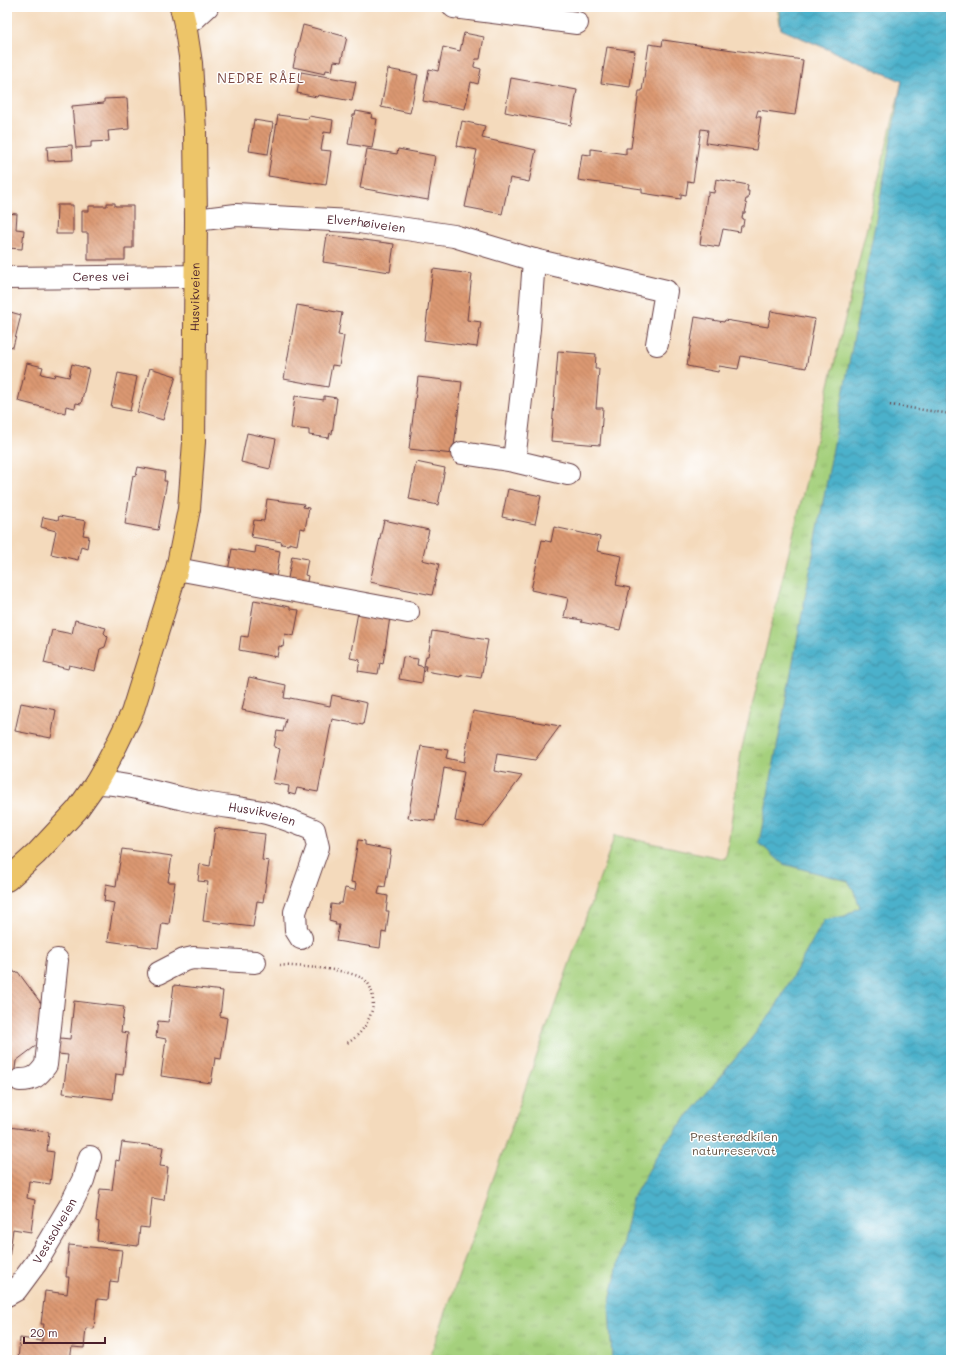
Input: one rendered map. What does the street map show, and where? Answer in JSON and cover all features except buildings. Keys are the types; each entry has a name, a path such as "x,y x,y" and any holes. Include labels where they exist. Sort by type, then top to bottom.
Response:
{"main road":[{"name":"Husvikveien","path":"7,880 36,854 77,810 96,783 132,713 177,569 189,509 194,442 196,220 195,123 191,63 183,15"}],"street":[{"name":"Husvikveien","path":"183,15 194,20 207,7"},
{"path":"454,7 577,23"},
{"name":"Elverhøiveien","path":"196,220 236,215 352,221 454,236 534,260 666,291 657,344"},
{"path":"514,461 529,329 534,260"},
{"name":"Ceres vei","path":"7,278 188,276 195,274"},
{"path":"462,454 514,461 568,474"},
{"path":"177,569 408,612"},
{"name":"Husvikveien","path":"96,783 109,783 136,787 182,799 263,812 314,830 318,847 296,912 296,930 301,938"},
{"path":"159,973 184,960 193,958 255,962"},
{"path":"20,1080 29,1080 38,1076 46,1065 57,960"},
{"name":"Vestsolveien","path":"7,1295 16,1290 36,1263 83,1180 90,1157"}],"path":[{"path":"890,405 951,414"},
{"path":"255,962 341,971 360,977 367,982 371,988 372,1009 364,1028 353,1040 346,1043"}],"green space":[{"name":"Presterødkilen naturreservat","path":"777,7 951,7 951,1360 429,1360 615,835 725,859 727,852 741,752 902,81 781,29"}],"water":[{"name":"Presterødkilen naturreservat","path":"780,7 951,7 951,1360 612,1360 609,1306 632,1199 664,1144 775,1008 824,920 845,916 860,907 848,881 783,864 759,843 902,81 781,29"}],"district":[{"name":"NEDRE RÅEL","path":"261,78"}]}
